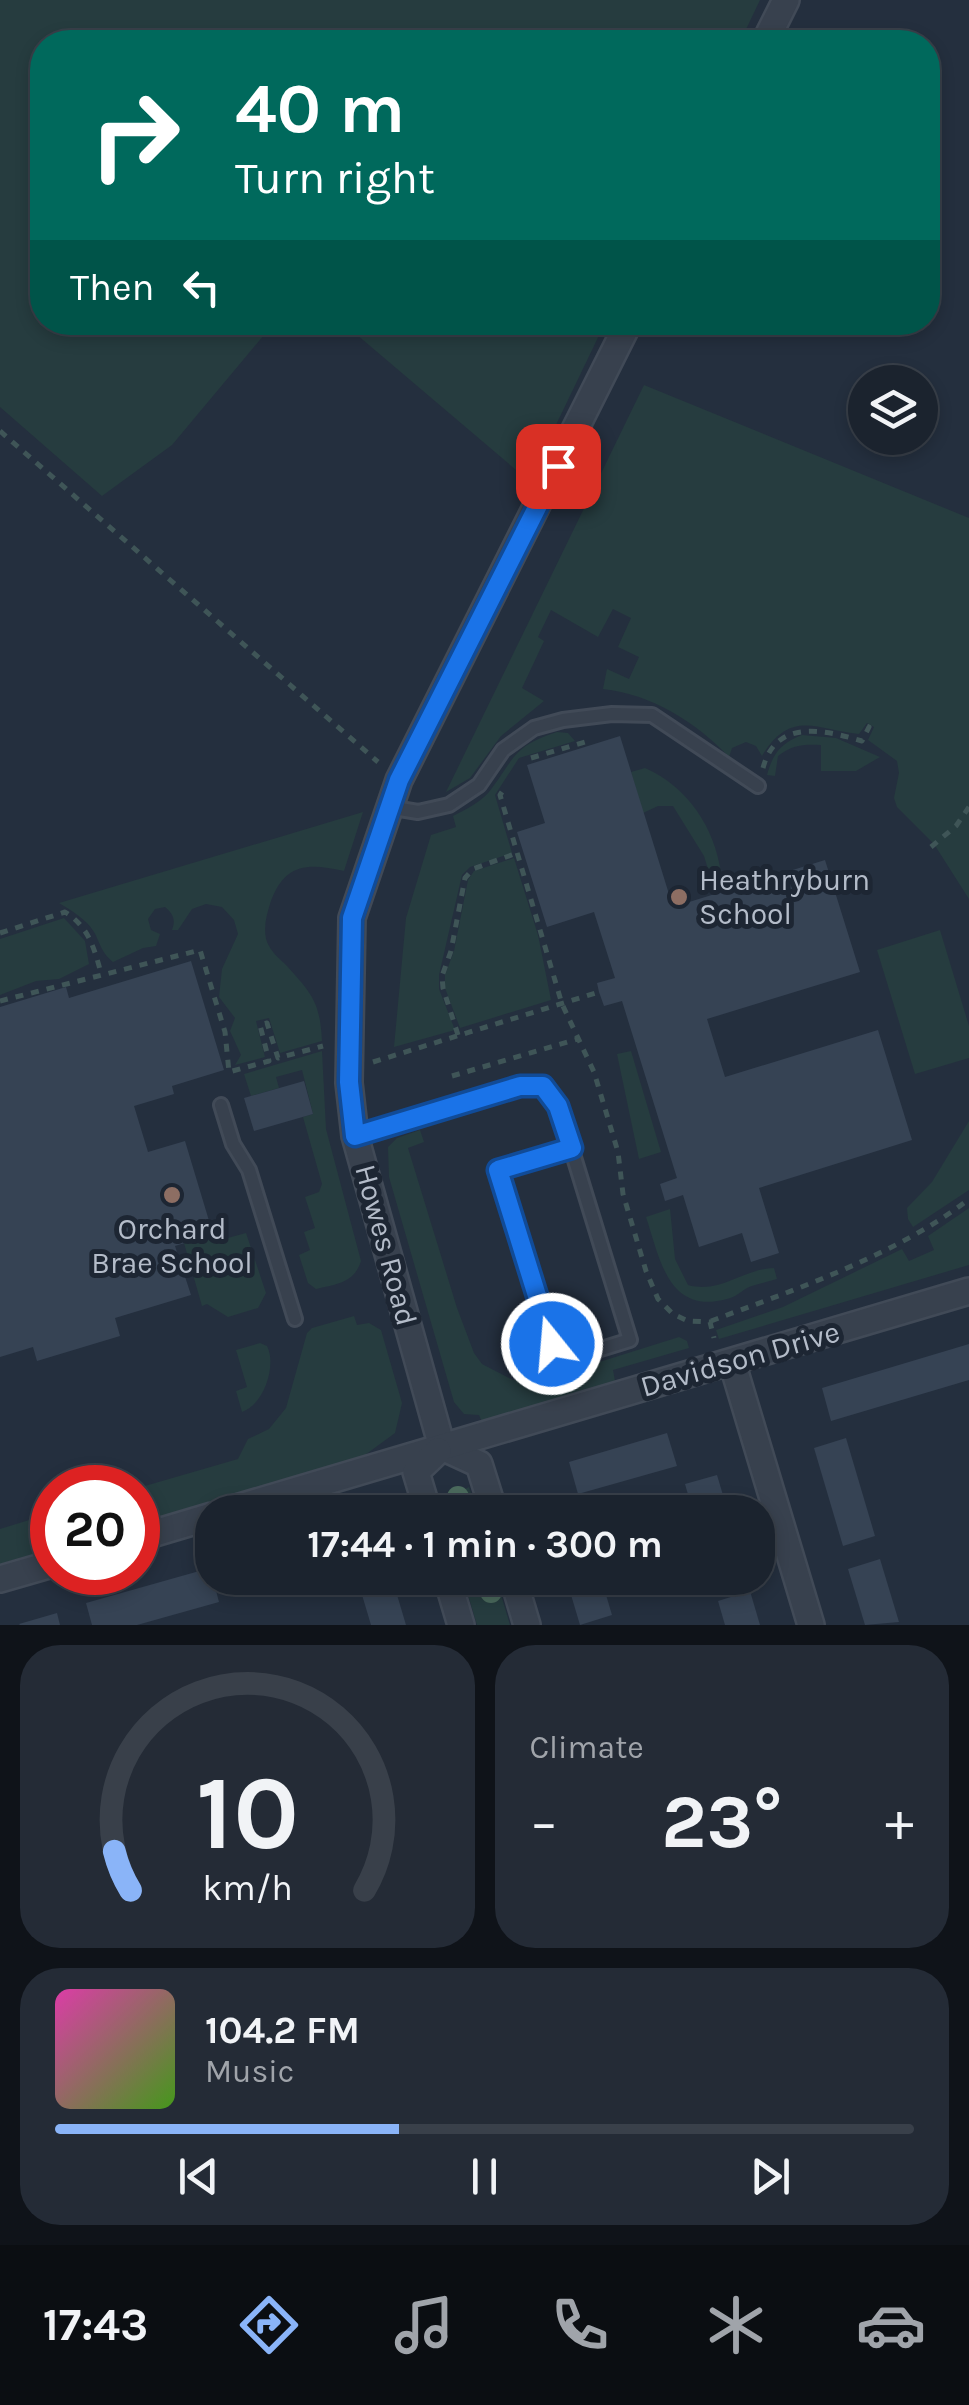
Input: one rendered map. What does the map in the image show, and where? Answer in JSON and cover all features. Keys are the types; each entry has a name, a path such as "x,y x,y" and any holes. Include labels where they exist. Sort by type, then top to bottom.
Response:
{"street":[{"path":"772,30 786,0"},
{"name":"Howes Road","path":"442,1447 355,1136 349,1069 352,918 399,780 622,335"},
{"name":"Davidson Drive","path":"280,1495 969,1291"},
{"path":"727,1363 811,1625"},
{"path":"423,1495 416,1472 442,1447 479,1464 489,1495"},
{"path":"160,1531 195,1521"},
{"path":"0,1580 30,1571"},
{"path":"452,1595 461,1625"},
{"path":"518,1595 527,1625"}],"lane":[{"path":"388,807 418,812 449,805 479,785 503,750 534,728 612,714 652,715 758,786"},
{"path":"355,1136 520,1086 543,1086 558,1106 572,1148 630,1340 572,1358 558,1357 552,1344 498,1170 572,1148"},
{"path":"221,1105 233,1144 249,1170 295,1320"}],"path":[{"path":"0,431 399,780"},
{"path":"758,786 765,759 778,740 801,730 826,730 862,741 869,727 862,724"},
{"path":"522,761 598,738"},
{"path":"508,784 500,795 562,1004 594,1072 646,1271 658,1298 674,1314 688,1321 710,1322 790,1292 941,1221 969,1199"},
{"path":"930,847 956,826 969,807"},
{"path":"459,1036 442,988 442,976 451,951 464,878 473,869 518,853"},
{"path":"0,933 66,912 91,939 101,974"},
{"path":"0,1001 200,950 225,1032 229,1072 269,1060 260,1026 267,1023 278,1058 350,1038"},
{"path":"349,1069 600,992"},
{"path":"452,1076 578,1039"},
{"path":"710,1322 727,1363"}],"green space":[{"path":"0,0 760,0 746,30 30,30 30,335 264,335 172,445 102,496 0,407"},
{"path":"357,335 599,335 529,481"},
{"path":"644,385 969,518 969,899 934,844 897,807 897,761 868,740 874,727 867,723 859,734 794,727 773,741 762,756 756,746 746,742 732,748 729,757 672,712 638,697 603,689 607,669 629,679 639,657 618,647 631,618 613,609 598,637 551,610 538,637 544,641 522,688 544,701 501,736 470,778 446,792"},
{"path":"557,732 568,733 575,741 519,758 495,795 512,853 470,867 462,875 439,975 439,989 455,1030 394,1047 406,918 431,835 456,827 453,816 484,797 518,753 532,742"},
{"path":"802,735 836,738 880,757 856,771 821,771 821,745 803,745 778,756 775,776 767,775 779,750"},
{"path":"645,768 674,786 696,810 712,839 721,872 708,869 673,806 658,806 643,813 631,772"},
{"path":"363,812 344,871 308,867 290,873 276,890 266,918 267,942 313,999 322,1041 280,1053 269,1018 256,1021 265,1057 235,1065 241,1055 230,1031 235,1018 219,997 222,969 238,934 234,920 222,907 206,904 192,909 178,930 172,930 173,917 165,907 155,909 148,919 151,930 160,934 156,946 113,962 87,923 59,903"},
{"path":"514,858 538,935 551,1000 460,1028 445,988 445,975 454,951 468,880 474,871"},
{"path":"64,918 85,941 89,964 59,979 36,981 0,995 0,939"},
{"path":"940,930 969,1026 969,1058 915,1074 877,950"},
{"path":"322,1051 326,1129 361,1261 349,1278 316,1289 308,1283 299,1255 310,1250 304,1232 315,1228 305,1197 319,1192 322,1184 303,1117 313,1114 302,1070 276,1077 279,1088 251,1096 244,1074"},
{"path":"631,1051 661,1152 639,1159 617,1054"},
{"path":"969,1121 969,1190 913,1227 907,1208 932,1182"},
{"path":"420,1130 424,1142 408,1148 457,1308 482,1364 513,1380 526,1380 554,1369 567,1372 679,1337 687,1341 689,1348 613,1370 615,1381 482,1422 479,1415 464,1414 454,1402 389,1177 388,1147 397,1138"},
{"path":"969,1208 969,1265 719,1339 716,1330 783,1307 902,1249 909,1261 934,1250 928,1236"},
{"path":"670,1209 675,1259 688,1285 711,1286 774,1268 777,1279 730,1298 707,1302 691,1299 679,1291 662,1266 646,1217"},
{"path":"246,1233 266,1293 258,1308 228,1317 207,1304 202,1306 184,1243 213,1234 224,1239"},
{"path":"354,1316 357,1325 369,1323 381,1330 402,1403 395,1433 365,1455 231,1495 195,1495 195,1506 160,1516 160,1482 238,1459 248,1439 269,1429 286,1408 307,1333 312,1328"},
{"path":"260,1343 267,1346 270,1354 269,1373 257,1401 242,1412 236,1391 247,1387 236,1350"},
{"path":"469,1487 472,1495 454,1495"},
{"path":"30,1520 30,1555 0,1564 0,1529"},
{"path":"468,1595 501,1595 510,1625 477,1625"}],"building":[{"path":"620,736 673,907 825,860 860,972 707,1019 725,1077 878,1030 912,1140 759,1188 779,1253 751,1262 742,1233 699,1247 683,1195 665,1201 660,1184 677,1178 622,1001 604,1006 599,992 597,983 615,978 594,912 547,927 517,832 545,823 527,765"},
{"path":"191,961 224,1070 172,1086 174,1094 134,1106 148,1152 185,1141 213,1234 175,1246 191,1295 115,1318 120,1336 37,1361 33,1347 0,1357 0,1007 66,987 69,998"},
{"path":"304,1081 313,1114 254,1131 244,1098"},
{"path":"969,1344 969,1380 831,1421 822,1388"},
{"path":"667,1433 677,1466 578,1494 569,1462"},
{"path":"846,1438 875,1536 843,1546 814,1448"},
{"path":"717,1475 723,1495 688,1495 685,1484"},
{"path":"880,1559 899,1622 865,1625 848,1569"},
{"path":"195,1572 195,1595 217,1595 219,1602 137,1625 92,1625 86,1603 114,1595 160,1595 160,1582"},
{"path":"362,1595 397,1595 406,1625 371,1625"},
{"path":"571,1595 606,1595 612,1615 580,1625"},
{"path":"751,1595 760,1625 725,1625 718,1601"},
{"path":"57,1613 60,1625 19,1624"}],"place":[{"name":"Heathryburn School","path":"679,897"},
{"name":"Orchard Brae School","path":"172,1195"}],"route":[{"path":"552,1344 498,1170 572,1148 558,1106 543,1086 520,1086 355,1136 349,1069 352,918 388,807 558,466"}]}
